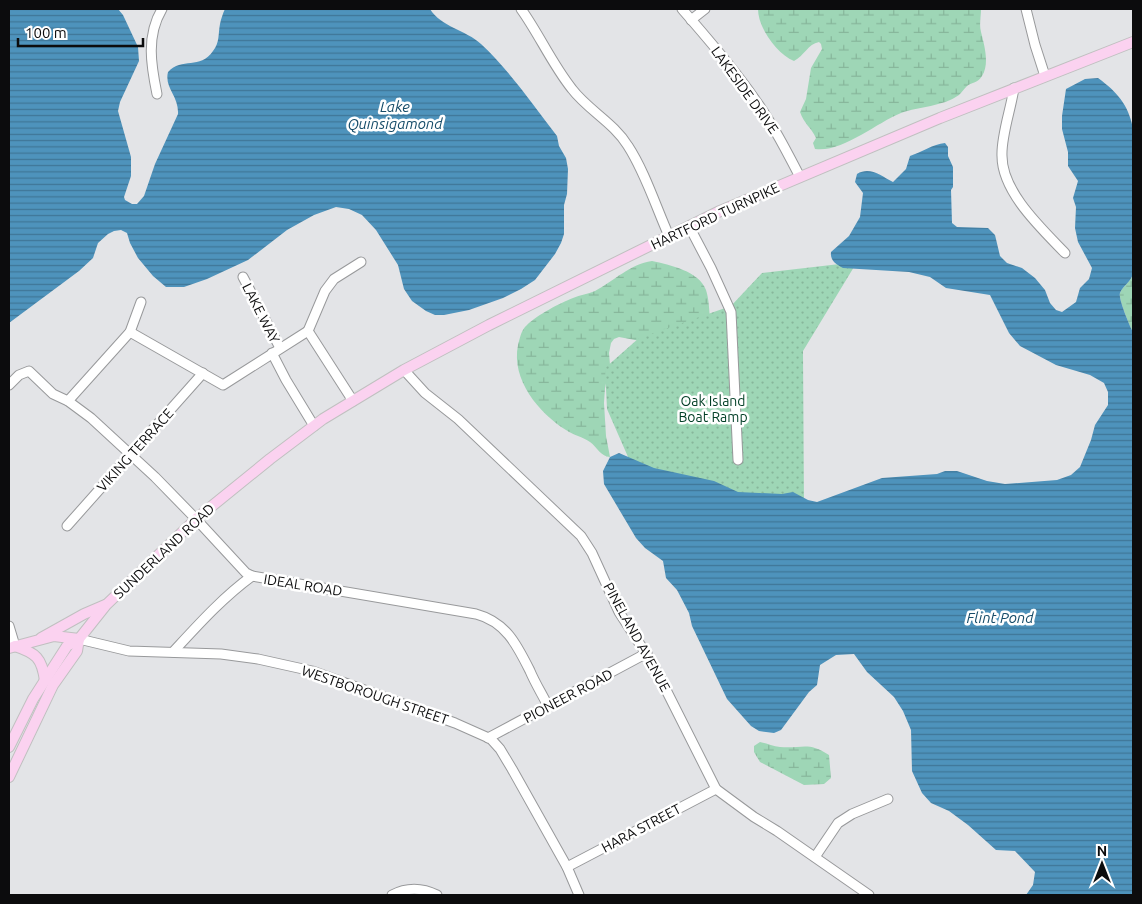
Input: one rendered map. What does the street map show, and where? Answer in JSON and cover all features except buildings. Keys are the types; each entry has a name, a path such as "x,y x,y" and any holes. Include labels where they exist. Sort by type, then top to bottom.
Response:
{"main road":[{"name":"HARTFORD TURNPIKE","path":"314,426 404,370 689,226 800,177 1014,88 1133,42"},
{"name":"SUNDERLAND ROAD","path":"79,638 106,605 196,518 314,426"},
{"path":"41,638 84,614 106,605"},
{"path":"12,647 41,638 59,636 79,638"},
{"path":"9,747 30,705 67,646 79,638"},
{"path":"9,777 53,685 77,651 79,638"},
{"path":"12,647 29,651 35,655 41,664 45,681"}],"street":[{"path":"157,94 152,67 151,40 162,9"},
{"path":"521,9 571,88 593,112 613,128 627,145 669,236"},
{"name":"LAKESIDE DRIVE","path":"682,9 754,97 800,177"},
{"path":"691,20 705,9"},
{"path":"1026,9 1044,76"},
{"path":"1014,88 1003,143 1004,172 1018,199 1065,253"},
{"path":"689,226 730,312 738,460"},
{"path":"130,332 223,385 308,331 325,291 334,279 361,262"},
{"name":"LAKE WAY","path":"243,277 276,351 286,380 314,426"},
{"path":"68,401 130,332 141,302"},
{"path":"308,331 353,401"},
{"name":"PINELAND AVENUE","path":"404,370 425,392 458,419 575,530 592,553 620,612 647,652 716,789 869,895"},
{"name":"IDEAL ROAD","path":"9,386 19,375 29,371 53,394 68,401 91,418 196,518 246,573 252,576 485,616 502,627 516,644 548,706"},
{"name":"VIKING TERRACE","path":"67,526 203,373"},
{"path":"173,652 234,589 252,576"},
{"path":"9,626 12,647"},
{"name":"WESTBOROUGH STREET","path":"79,638 129,651 221,654 258,659 312,671 383,695 488,738 500,749 567,867 579,895"},
{"name":"PIONEER ROAD","path":"488,738 647,652"},
{"name":"HARA STREET","path":"567,867 716,789"},
{"path":"815,858 838,822 888,798"},
{"path":"392,895 415,889 421,889 438,895"}],"green space":[{"path":"758,9 981,9 980,29 985,48 986,66 979,80 967,86 959,95 952,99 901,113 847,142 825,149 815,149 813,143 816,138 803,120 800,112 806,99 811,68 822,49 821,44 819,42 815,43 794,61 788,58 781,53 765,32"},
{"path":"652,261 683,270 697,278 706,290 710,318 651,343 619,337 611,343 609,353 610,365 604,403 606,436 610,457 607,457 590,442 569,432 556,423 537,405 523,383 519,371 518,345 525,327 543,313 568,300 595,291 622,273"},
{"name":"Oak Island Boat Ramp","path":"857,262 803,351 804,508 748,500 632,466 607,409 605,368 639,338 731,306 762,273"},
{"path":"1133,273 1133,332 1125,313 1120,293 1131,279"},
{"path":"760,742 780,747 805,746 822,751 829,755 831,778 824,784 804,785 760,762 754,752 754,746"}],"water":[{"name":"Lake Quinsigamond","path":"9,9 118,9 123,15 138,47 139,61 120,102 118,111 131,157 131,176 124,197 125,200 132,204 137,204 144,196 155,164 178,114 178,108 168,83 168,72 179,65 197,62 208,57 217,44 220,22 225,9 430,9 440,20 475,39 492,54 521,88 557,136 559,146 566,158 568,169 567,194 564,205 564,234 561,243 535,280 521,289 503,298 469,310 435,315 412,301 404,289 398,265 376,230 362,215 349,209 336,207 314,215 287,230 248,260 207,279 184,287 166,287 153,276 138,258 127,233 121,230 114,231 98,243 93,258 79,271 9,323"},
{"name":"Flint Pond","path":"1098,78 1121,99 1133,128 1133,273 1131,279 1121,290 1120,296 1133,332 1133,895 1026,895 1033,885 1035,872 1015,851 996,850 968,825 949,811 931,803 922,793 912,771 911,730 903,711 894,697 867,672 854,654 836,655 820,665 817,685 809,692 781,730 774,733 759,731 751,726 727,699 692,626 689,613 677,590 666,578 663,561 645,548 636,538 604,484 603,471 610,457 619,453 654,468 714,481 738,492 782,494 793,492 808,500 817,502 882,478 937,474 945,471 957,471 987,481 1005,484 1057,480 1071,475 1080,467 1095,425 1108,405 1108,392 1104,383 1090,375 1056,365 1020,346 1009,333 990,295 946,288 930,277 909,272 843,268 833,260 831,252 849,236 860,217 863,193 855,182 857,174 871,171 893,182 906,169 910,156 932,146 945,143 948,147 948,156 953,167 953,187 951,190 952,223 957,227 988,228 995,235 1000,256 1007,263 1022,268 1035,278 1045,290 1050,303 1056,310 1062,312 1076,302 1080,288 1089,279 1092,268 1078,242 1075,228 1076,207 1073,198 1078,181 1068,166 1068,152 1062,129 1066,89 1085,79"}]}
